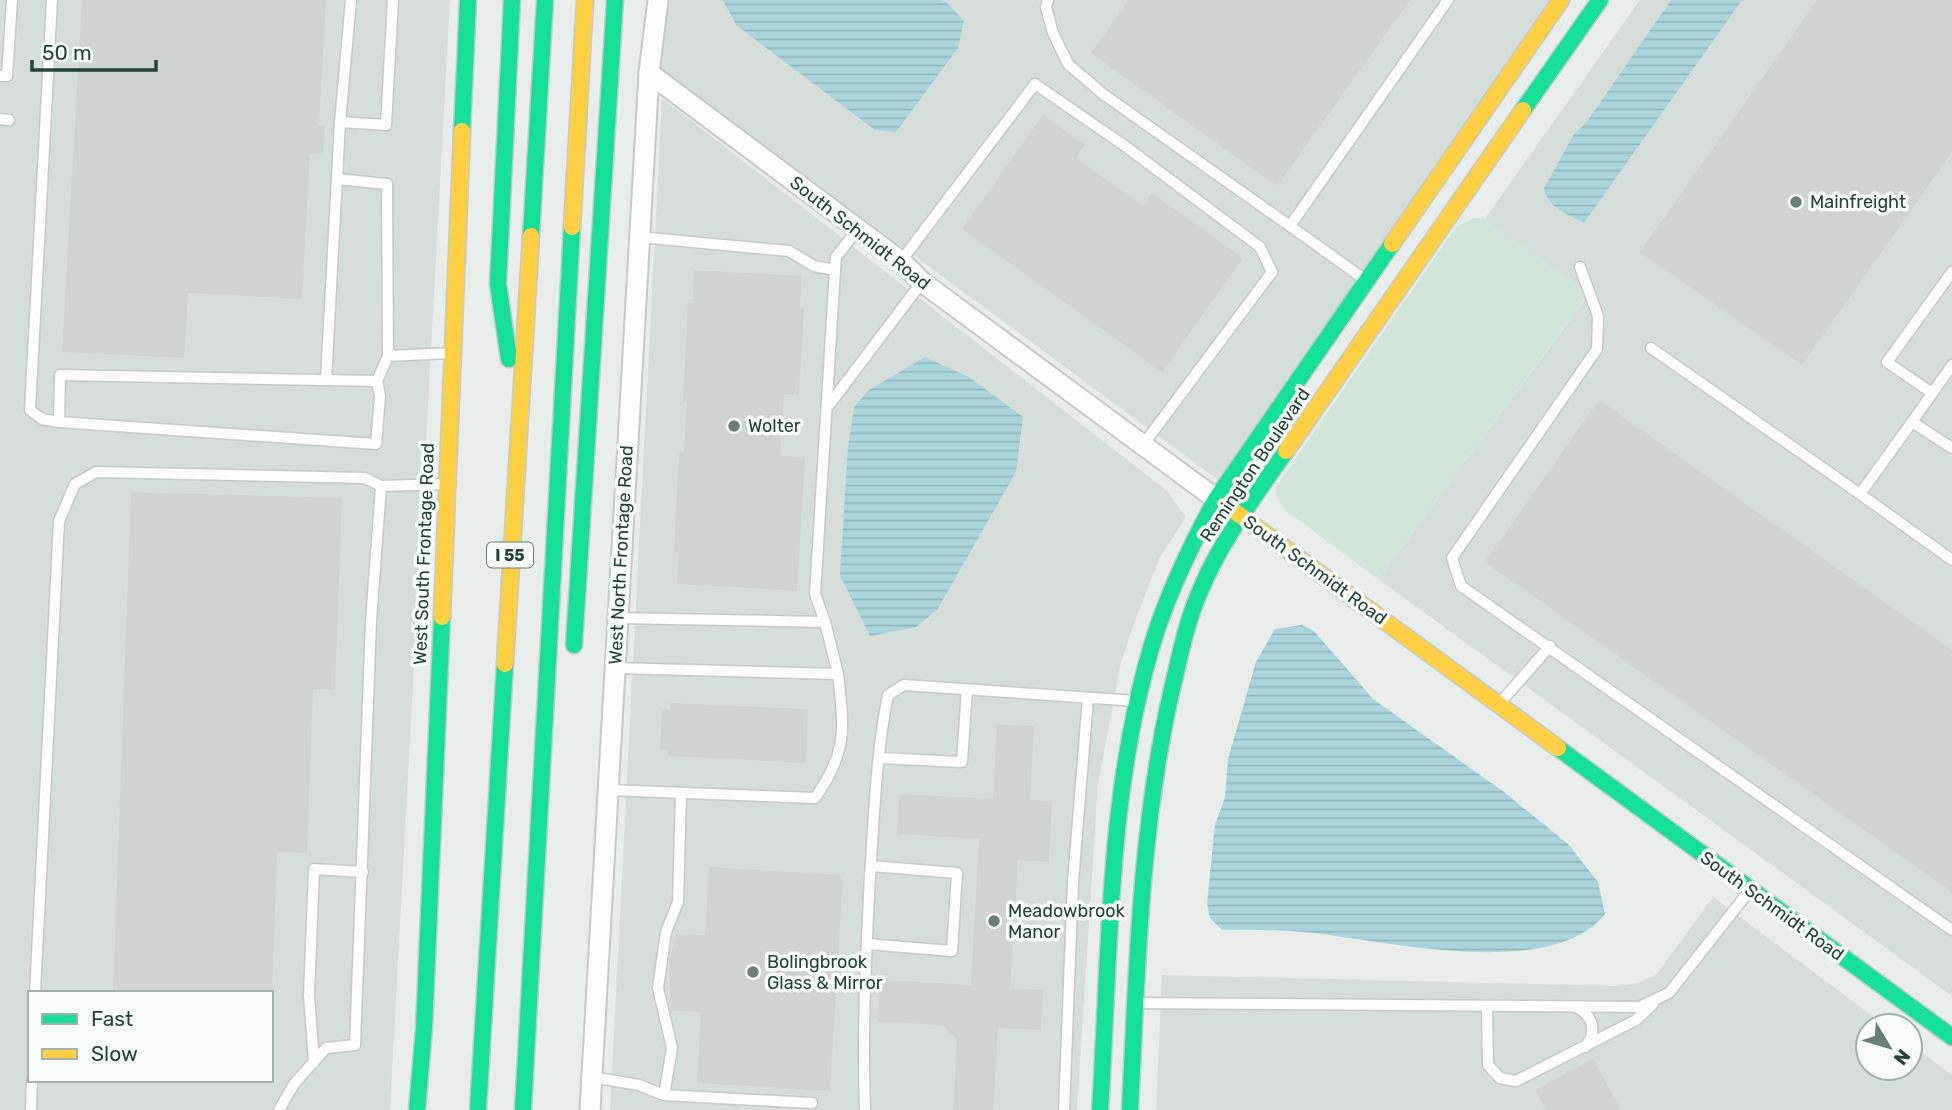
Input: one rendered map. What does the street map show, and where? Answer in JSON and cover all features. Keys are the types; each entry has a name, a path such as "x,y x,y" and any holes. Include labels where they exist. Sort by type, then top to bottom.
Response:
{"main road":[{"name":"West South Frontage Road","path":"417,1110 424,1014 468,0"},
{"path":"512,0 498,284 520,437"},
{"name":"I 55","path":"478,1110 545,0"},
{"name":"I 55","path":"523,1110 585,0"},
{"path":"572,668 615,0"},
{"name":"Remington Boulevard","path":"1100,1110 1119,812 1138,701 1152,644 1175,583 1216,499 1560,0"},
{"name":"Remington Boulevard","path":"1130,1110 1145,851 1153,782 1167,708 1197,598 1214,560 1241,516 1600,0"},
{"name":"South Schmidt Road","path":"1216,499 1952,1037"},
{"path":"543,770 563,707"}],"street":[{"name":"West North Frontage Road","path":"590,1110 649,73 658,0"},
{"name":"South Schmidt Road","path":"649,73 901,261 922,282 1216,499"}],"lane":[{"path":"0,76 7,76 12,0"},
{"path":"52,0 30,410 42,419 376,444 380,396 377,381 388,356 387,184 337,179"},
{"path":"326,380 340,122 351,0"},
{"path":"340,122 386,124 394,0"},
{"path":"1048,0 1046,7 1053,33 1068,64 1103,94 1366,280"},
{"path":"1290,226 1448,0"},
{"path":"901,261 1035,84 1125,146 1250,239 1260,247 1272,272 1143,445"},
{"path":"608,790 815,798 831,774 842,749 838,674 825,622 814,594 836,257 858,229"},
{"path":"639,237 789,251 814,266 835,270"},
{"path":"1580,267 1598,316 1597,349 1452,558 1461,586 1952,930"},
{"path":"1932,393 1887,362 1952,272"},
{"path":"828,405 922,282"},
{"path":"1651,348 1952,560"},
{"path":"388,356 452,353"},
{"path":"1860,494 1952,365"},
{"path":"59,422 60,375 377,381"},
{"path":"1912,422 1952,447"},
{"path":"35,991 59,521 75,484 96,472 365,478 381,486 446,484"},
{"path":"279,1110 294,1084 326,1048 355,1045 371,621 381,486"},
{"path":"618,618 825,622"},
{"path":"1499,705 1550,646"},
{"path":"615,668 838,674"},
{"path":"865,1110 862,1026 879,758 888,695 904,685 1138,701"},
{"path":"879,758 962,762 967,690"},
{"path":"1064,1110 1073,882 1088,698"},
{"path":"664,1095 671,1048 658,988 666,932 678,902 681,793"},
{"path":"867,944 952,951 957,873 871,866"},
{"path":"314,1062 309,995 314,869 363,872"},
{"path":"1487,1007 1486,1057 1493,1072 1507,1081 1524,1080 1636,1020 1680,981 1750,889"},
{"path":"1136,1003 1578,1008 1639,1007 1655,1002"},
{"path":"1578,1008 1590,1018 1593,1033 1585,1046 1578,1051"},
{"path":"592,1077 639,1086 664,1095 812,1102"},
{"path":"31,1110 32,1082"}],"shaded area":[{"path":"0,0 450,0 390,1110 0,1110"},
{"path":"668,0 1553,0 1218,480 660,68"},
{"path":"1640,0 1952,0 1952,996 1378,579 1589,294 1484,220"},
{"path":"662,98 1166,490 1186,517 1160,557 1121,662 1098,784 1077,1110 610,1110"},
{"path":"1713,897 1867,1012 1854,1012 1854,1082 1924,1082 1924,1054 1952,1075 1952,1110 1156,1110 1162,975 1616,986 1638,983 1656,975"}],"green space":[{"path":"1474,218 1482,218 1589,293 1378,579 1285,510 1276,496 1276,487 1456,227"}],"water":[{"path":"723,0 940,0 946,2 964,21 958,48 896,132 875,130 736,25"},
{"path":"1671,0 1742,0 1584,223 1554,205 1544,188 1574,134 1586,123"},
{"path":"925,357 969,377 1023,417 1016,472 937,610 916,627 870,636 840,575 848,447 854,407 869,390"},
{"path":"1302,625 1314,631 1373,699 1504,792 1568,844 1598,882 1605,914 1580,934 1547,946 1509,952 1424,948 1302,932 1222,930 1210,918 1207,903 1215,825 1225,797 1228,759 1256,662 1275,629"}],"building":[{"path":"82,0 326,0 319,126 325,126 323,154 310,153 302,299 188,293 184,358 62,352"},
{"path":"1129,0 1410,0 1277,186 1091,53"},
{"name":"Mainfreight","path":"1817,0 1952,0 1952,152 1802,365 1640,252"},
{"path":"1043,115 1085,145 1076,158 1143,206 1152,193 1243,258 1162,372 962,229"},
{"name":"Wolter","path":"694,270 802,276 800,308 804,308 799,395 784,394 780,456 805,457 797,591 677,584 679,553 674,552 679,452 684,452 687,401 683,401 688,303 693,303"},
{"path":"1599,400 1952,650 1952,892 1485,562"},
{"path":"131,492 342,498 335,690 313,689 307,853 277,852 272,991 113,991"},
{"path":"670,703 808,709 806,763 668,756 668,750 660,750 662,710 670,710"},
{"name":"Meadowbrook Manor","path":"997,724 1034,726 1030,800 1052,801 1049,862 1018,860 1010,989 1043,990 1041,1030 998,1028 993,1110 953,1110 957,1040 942,1025 878,1022 880,980 971,985 979,839 897,834 899,794 993,799"},
{"name":"Bolingbrook Glass & Mirror","path":"709,867 843,875 830,1091 697,1083 701,1012 671,1011 669,961 676,934 705,935"},
{"path":"1593,1059 1621,1110 1546,1110 1535,1090"}],"traffic: fast":[{"path":"462,131 468,0"},
{"path":"509,359 498,284 512,0"},
{"path":"531,236 545,0"},
{"path":"574,645 615,0"},
{"path":"1523,110 1600,0"},
{"path":"523,1110 572,227"},
{"path":"1100,1110 1118,817 1137,701 1158,626 1180,570 1216,499 1392,244"},
{"path":"1130,1110 1146,848 1152,796 1171,693 1193,608 1206,576 1238,521 1286,451"},
{"path":"417,1110 424,1028 442,617"},
{"path":"478,1110 505,664"},
{"path":"1558,748 1952,1037"}],"traffic: slow":[{"path":"572,227 585,0"},
{"path":"1392,244 1561,0"},
{"path":"1286,451 1523,110"},
{"path":"442,617 462,131"},
{"path":"505,664 531,236"},
{"path":"1226,505 1558,748"}],"place":[{"name":"Mainfreight","path":"1796,202"},
{"name":"Wolter","path":"734,426"},
{"name":"Meadowbrook Manor","path":"994,921"},
{"name":"Bolingbrook Glass & Mirror","path":"753,972"}]}
